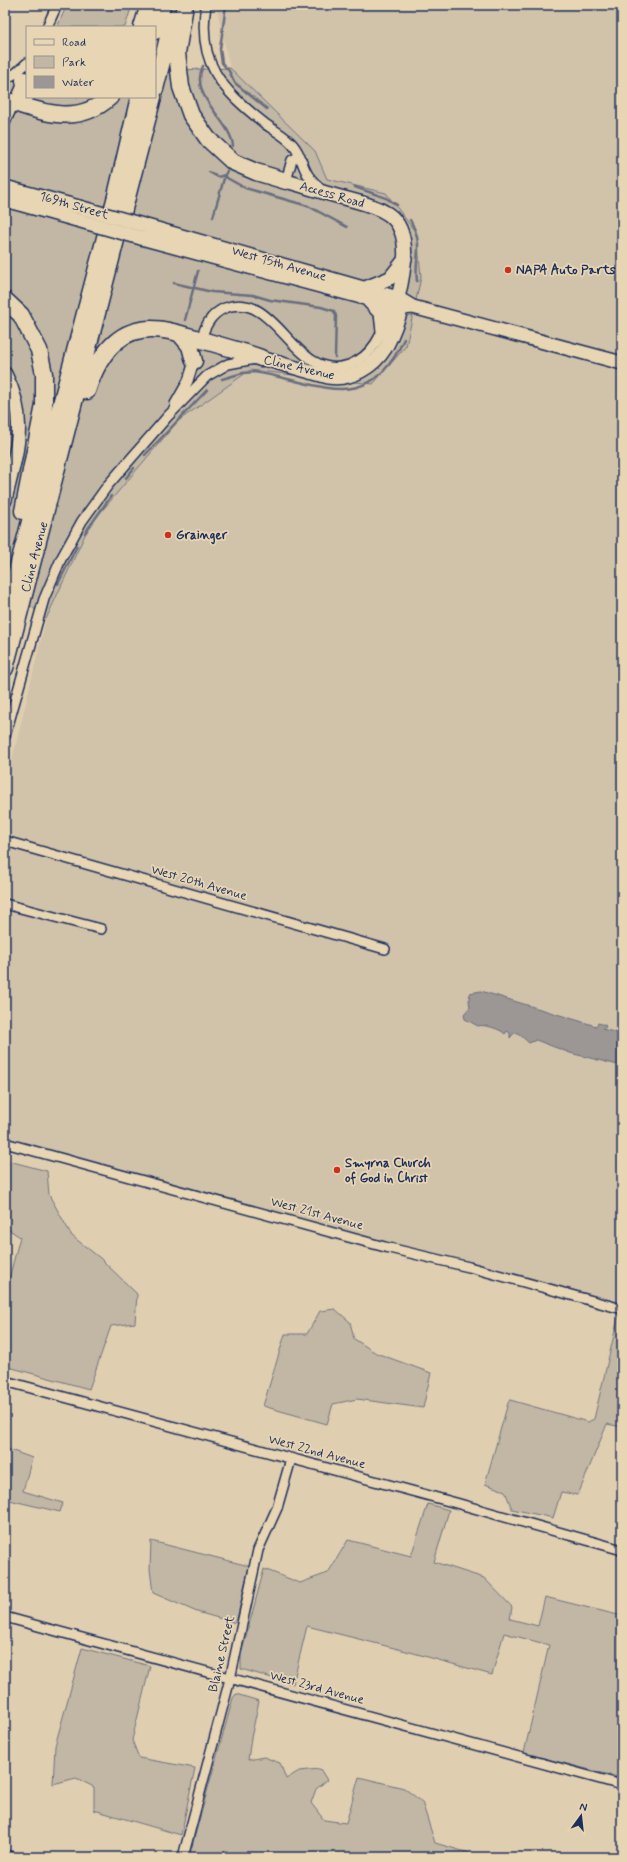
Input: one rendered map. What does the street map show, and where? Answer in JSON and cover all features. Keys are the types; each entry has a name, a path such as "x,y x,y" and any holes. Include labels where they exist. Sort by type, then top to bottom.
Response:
{"highway":[{"path":"142,26 149,5"},
{"path":"156,27 162,5"},
{"path":"156,84 176,5"},
{"path":"185,5 177,54 181,87 191,115 208,139 233,162 256,172 286,181"},
{"path":"27,98 39,110 66,115 80,114 100,106 109,98"},
{"name":"Cline Avenue","path":"5,616 116,196 139,98"},
{"name":"Cline Avenue","path":"5,668 36,555 153,98"},
{"path":"5,300 21,315 39,350 44,374 44,405 22,513 13,588"},
{"path":"36,555 92,376 103,355 112,344 123,337 143,330 162,330 261,358"},
{"path":"180,334 190,346 194,361"}],"main road":[{"name":"Access Road","path":"286,181 372,206 390,215 402,234 405,259 401,305"},
{"name":"169th Street","path":"5,187 78,214 142,232"},
{"name":"169th Street","path":"5,200 78,214"},
{"name":"West 15th Avenue","path":"142,232 401,305 622,363"},
{"path":"383,332 381,314 366,294 390,278 405,259"},
{"name":"Cline Avenue","path":"261,358 328,377 350,376 369,367 382,355 401,305"},
{"path":"5,374 18,407 20,424 15,458 5,500"}],"street":[{"path":"47,26 57,5"},
{"path":"206,5 203,24 205,46 213,70 227,90 245,108 293,144 300,156 308,176 323,193"},
{"path":"5,79 16,73 26,64"},
{"path":"5,123 21,91"},
{"name":"Access Road","path":"286,181 292,160 300,156"},
{"name":"Cline Avenue","path":"168,416 188,381 201,340 210,320 220,311 229,307 248,307 258,311 305,356 316,363 328,367 342,367 358,361 370,352 401,305"},
{"name":"Cline Avenue","path":"5,736 44,599 61,559 82,521 108,485 168,416 207,376 228,364 261,358"},
{"name":"West 20th Avenue","path":"5,841 385,949"},
{"path":"5,904 102,929"},
{"name":"West 21st Avenue","path":"5,1143 622,1310"},
{"name":"West 22nd Avenue","path":"5,1381 622,1550"},
{"name":"Blaine Street","path":"183,1857 230,1678 258,1550 277,1508 291,1459"},
{"name":"West 23rd Avenue","path":"5,1617 622,1784"},
{"path":"5,1855 13,1857"}],"shaded area":[{"path":"216,5 622,5 622,1307 5,1143 5,790 46,619 89,526 178,421 250,370 373,384 386,193 327,179 315,151 230,68"}],"green space":[{"path":"67,5 132,5 125,26 57,26"},
{"path":"230,68 315,151 327,179 386,193 417,234 421,277 406,346 373,384 250,370 178,421 89,526 46,619 5,584 5,78 26,83 26,98 156,98 156,71"},
{"path":"5,1160 47,1171 49,1195 72,1236 100,1258 137,1294 135,1323 111,1326 89,1389 5,1366 5,1333 7,1318 5,1317 5,1290 20,1237 5,1227"},
{"path":"335,1309 350,1322 354,1339 376,1353 431,1373 423,1408 357,1399 333,1404 327,1424 263,1406 285,1334 307,1334 320,1311"},
{"path":"618,1318 622,1319 622,1427 607,1424 578,1495 561,1492 553,1518 512,1509 505,1491 485,1484 508,1403 510,1400 588,1422 594,1419"},
{"path":"5,1448 32,1458 23,1491 63,1503 60,1512 5,1499"},
{"path":"428,1504 449,1510 434,1562 484,1578 512,1607 510,1619 538,1626 545,1597 622,1616 622,1778 524,1753 549,1645 504,1633 492,1675 410,1652 307,1626 293,1684 241,1669 241,1655 264,1569 300,1583 328,1573 348,1540 411,1556"},
{"path":"151,1541 249,1566 236,1623 197,1612 153,1593 150,1569"},
{"path":"82,1648 150,1666 132,1740 139,1758 195,1768 181,1835 94,1810 94,1787 76,1778 53,1784 55,1746"},
{"path":"236,1694 259,1701 248,1760 264,1757 280,1763 286,1779 299,1771 320,1769 327,1780 316,1789 311,1803 324,1820 346,1823 359,1777 404,1788 422,1802 435,1843 483,1857 189,1857 233,1698"}],"water":[{"path":"481,991 596,1026 598,1023 605,1025 606,1027 602,1029 622,1034 622,1066 570,1053 536,1040 529,1043 518,1033 514,1033 510,1038 510,1033 507,1031 505,1034 492,1027 478,1026 465,1019 464,1014 470,1007 470,993"}],"waterway":[{"path":"226,5 220,49 222,63 229,71 235,83 267,109"},
{"path":"203,66 200,77 201,88 205,98 231,136 233,146"},
{"path":"227,171 225,175 227,178 245,188 308,206 347,227"},
{"path":"209,172 218,177 225,175"},
{"path":"213,217 225,175"},
{"path":"355,187 386,198 397,205"},
{"path":"410,220 417,237 418,244 416,272 417,281"},
{"path":"185,320 198,271"},
{"path":"174,283 212,292 253,295 270,300 321,307 334,311 336,316 335,357"},
{"path":"222,379 243,373 254,372 320,387 339,389 357,387 374,379 390,364 404,339"},
{"path":"145,455 207,390"},
{"path":"126,478 134,468"},
{"path":"85,533 111,496"},
{"path":"58,584 77,546"}],"place":[{"name":"NAPA Auto Parts","path":"508,270"},
{"name":"Grainger","path":"168,535"},
{"name":"Smyrna Church of God in Christ","path":"337,1170"}]}
